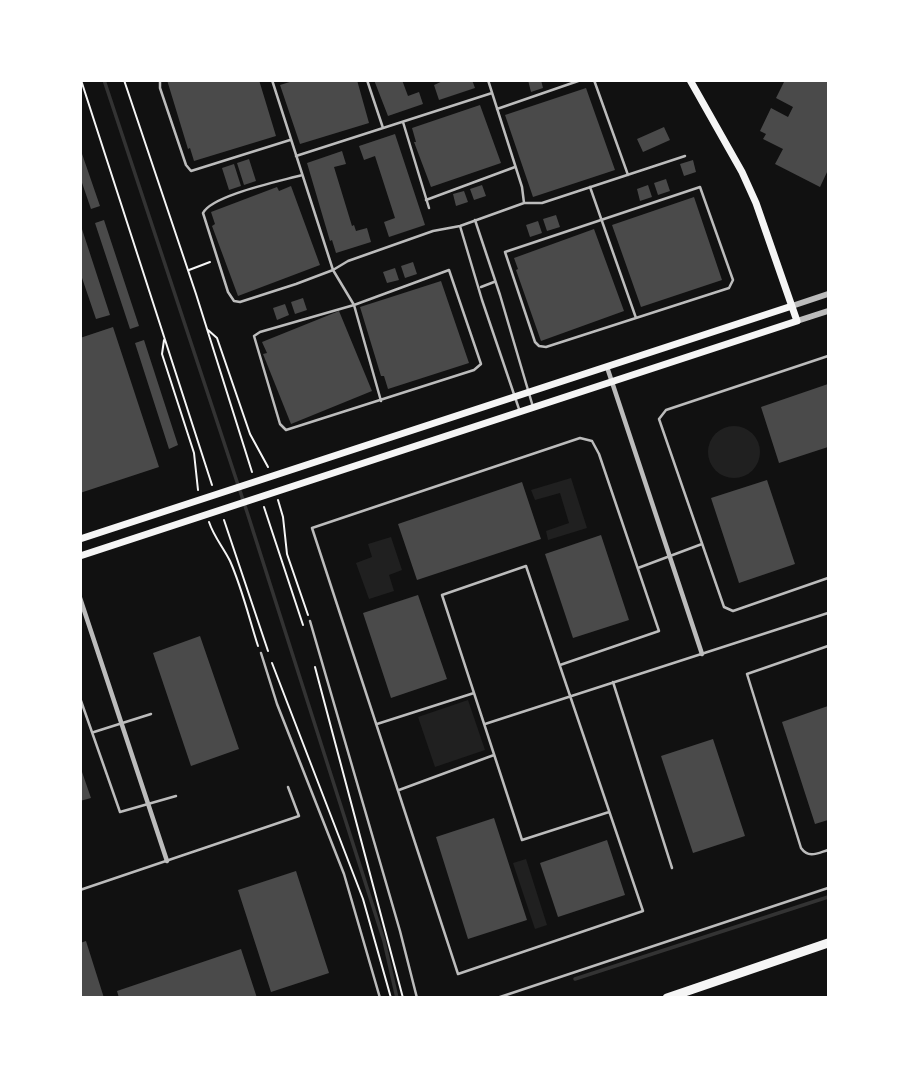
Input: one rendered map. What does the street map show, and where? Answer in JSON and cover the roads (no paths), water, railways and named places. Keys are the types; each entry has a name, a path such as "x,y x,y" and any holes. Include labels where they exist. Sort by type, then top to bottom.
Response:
{"highway":[{"path":"667,998 828,943"}],"main road":[{"path":"80,556 217,511 264,500 520,411 797,321 747,182 690,80"},
{"path":"80,539 793,306"}],"street":[{"path":"793,306 828,294"},
{"path":"797,321 828,311"},
{"path":"606,366 702,654"},
{"path":"80,598 167,861"}],"lane":[{"path":"160,80 160,88 186,165 191,171 290,139"},
{"path":"272,80 333,270 354,305 381,401"},
{"path":"367,80 383,128"},
{"path":"488,80 516,167 524,203"},
{"path":"497,109 581,80"},
{"path":"594,80 628,174"},
{"path":"296,156 492,93"},
{"path":"402,122 429,208"},
{"path":"302,175 206,206 203,212 228,292 234,301 240,302 333,270 348,261 421,235 460,226 524,203 542,203 685,156"},
{"path":"426,200 516,167"},
{"path":"590,187 636,318"},
{"path":"700,187 733,280 732,285 546,347 539,346 505,252 602,220 700,187"},
{"path":"475,220 533,407"},
{"path":"460,226 520,411"},
{"path":"449,270 481,363 474,370 286,430 280,424 254,336 354,305 449,270"},
{"path":"480,288 494,282"},
{"path":"828,356 666,410 659,419 724,607 733,611 828,578"},
{"path":"560,665 659,631 596,446 586,438 312,528 457,974 643,911 526,566 442,595 522,840 609,812"},
{"path":"638,568 702,544"},
{"path":"484,724 828,613"},
{"path":"310,621 417,998"},
{"path":"828,646 747,674 801,848 804,853 811,855 828,850"},
{"path":"261,653 277,704 348,885 380,998"},
{"path":"613,682 672,868"},
{"path":"377,724 474,693"},
{"path":"80,698 120,812 176,796"},
{"path":"92,732 151,714"},
{"path":"398,790 494,755"},
{"path":"80,890 299,817 288,787"},
{"path":"497,998 828,888"}],"waterway":[{"path":"104,80 248,515 384,941 397,998"},
{"path":"575,979 828,897"}]}
